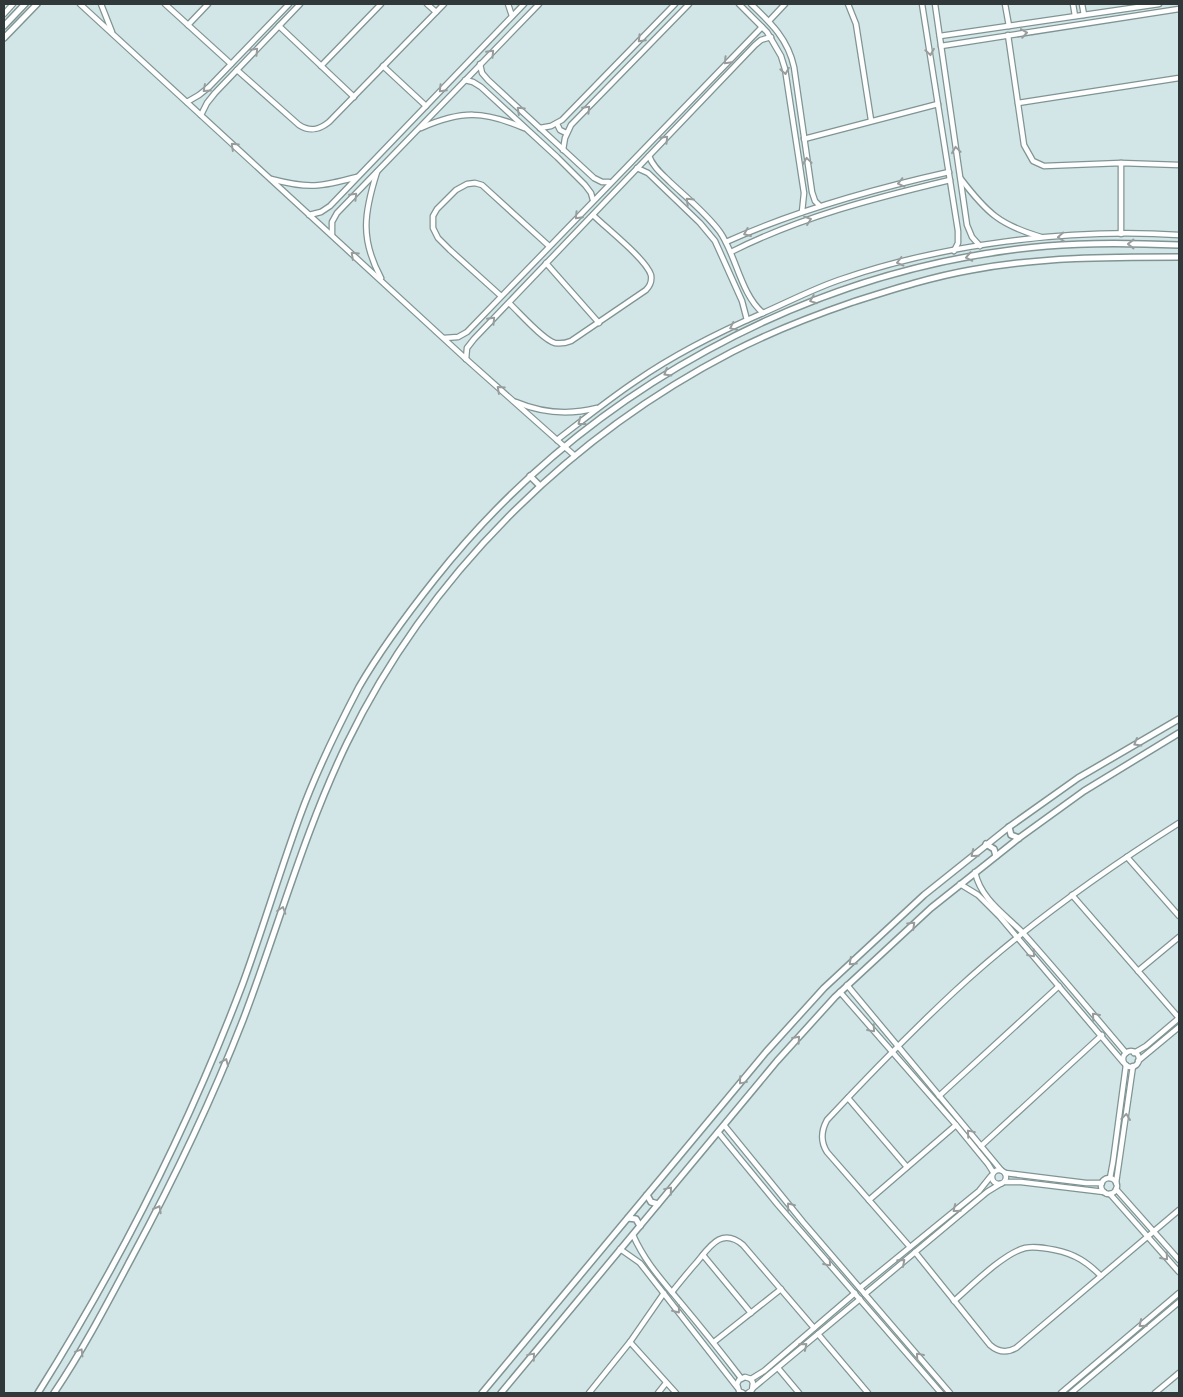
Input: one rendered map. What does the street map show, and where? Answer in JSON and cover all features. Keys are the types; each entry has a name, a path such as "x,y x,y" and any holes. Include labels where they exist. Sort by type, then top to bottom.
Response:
{"street":[{"path":"4,14 13,4"},
{"path":"4,26 25,4"},
{"path":"4,38 37,4"},
{"path":"80,4 466,359 575,456"},
{"path":"101,4 112,33"},
{"path":"165,4 231,64"},
{"path":"188,25 208,4"},
{"path":"187,102 204,92 289,4"},
{"path":"201,115 211,98 300,4"},
{"path":"321,66 381,4"},
{"path":"427,4 436,12"},
{"path":"237,70 296,123 309,130 316,130 326,125 444,4"},
{"path":"508,4 512,16"},
{"path":"309,215 318,213 328,207 524,4"},
{"path":"333,236 332,226 335,215 538,4"},
{"path":"540,128 557,124 567,116 675,4"},
{"path":"563,150 566,134 572,126 689,4"},
{"path":"738,4 771,37 784,62 804,199 802,212"},
{"path":"751,4 783,38 791,53 813,197 820,206"},
{"path":"769,21 785,4"},
{"path":"848,4 856,24 871,120"},
{"path":"922,4 958,231 958,243 954,251"},
{"path":"934,4 959,176 969,230 980,246"},
{"path":"1005,4 1009,26"},
{"path":"1073,4 1075,16"},
{"path":"1082,4 1084,15"},
{"path":"940,36 1159,4"},
{"path":"1132,8 1133,16"},
{"path":"941,46 1179,9"},
{"path":"657,22 664,29"},
{"path":"1037,22 1038,30"},
{"path":"278,26 354,97"},
{"path":"444,338 458,337 466,332 762,27"},
{"path":"978,31 980,40"},
{"path":"1008,35 1024,145 1028,155 1035,163 1048,166 1120,163 1179,165"},
{"path":"466,359 467,348 474,339 755,45 761,40 771,37"},
{"path":"480,64 485,77 596,180 605,183 611,182"},
{"path":"383,66 426,106"},
{"path":"477,84 480,79 485,77"},
{"path":"1018,103 1179,78"},
{"path":"465,80 477,84 527,129 588,188 593,200"},
{"path":"804,139 938,104"},
{"path":"418,129 446,118 466,114 496,118 527,129"},
{"path":"557,124 560,130 566,134"},
{"path":"649,156 654,166 708,217 719,230 753,302 763,313"},
{"path":"1120,163 1121,234"},
{"path":"637,168 651,176 710,235 722,255 744,306 746,320"},
{"path":"377,171 367,206 366,235 373,262 384,283"},
{"path":"726,242 820,206 875,189 949,172"},
{"path":"959,176 977,200 997,218 1023,232 1045,238"},
{"path":"269,178 310,187 328,185 358,177"},
{"path":"588,188 596,180"},
{"path":"731,252 782,229 834,211 950,180"},
{"path":"501,296 438,238 433,224 433,216 439,206 463,185 474,183 482,185 550,246"},
{"path":"804,199 813,197"},
{"path":"328,207 330,212 335,215"},
{"path":"509,303 546,338 556,343 563,343 571,341 646,290 650,285 651,279 650,273 642,261 592,215"},
{"path":"958,231 963,234 969,230"},
{"path":"557,440 636,381 696,345 746,320 856,274 980,246 1045,238 1121,234 1179,235"},
{"path":"38,1393 116,1262 166,1161 244,981 311,788 361,684 391,637 451,558 486,518 564,446 604,415 664,374 778,315 817,298 850,287 926,267 1003,251 1093,243 1179,246"},
{"path":"54,1393 98,1321 167,1192 194,1136 260,976 312,821 331,776 360,718 391,664 444,590 489,536 540,486 575,456 653,398 732,352 809,317 881,293 945,276 1010,264 1098,257 1179,257"},
{"path":"546,263 599,323"},
{"path":"744,306 749,307 753,302"},
{"path":"466,332 469,337 474,339"},
{"path":"512,400 533,408 555,412 578,412 600,407"},
{"path":"530,476 540,486"},
{"path":"482,1393 766,1052 824,988 924,895 986,844 1078,778 1179,719"},
{"path":"501,1393 777,1061 847,985 926,912 1019,838 1084,791 1179,733"},
{"path":"1179,824 1072,895 1023,933 956,990 897,1046 848,1098 824,1125 822,1136 822,1142 827,1152 916,1251 990,1345 998,1350 1007,1351 1016,1348 1179,1210"},
{"path":"1009,827 1011,836 1019,838"},
{"path":"986,844 994,849 996,856"},
{"path":"1127,857 1179,916"},
{"path":"975,872 978,885 994,906 1023,933 1126,1053"},
{"path":"960,884 978,895 1018,938 1125,1063 1133,1066"},
{"path":"1072,895 1179,1018 1146,1046 1134,1052 1126,1053"},
{"path":"1138,971 1179,937"},
{"path":"847,985 1003,1171 1006,1177 1005,1182"},
{"path":"939,1096 1060,986"},
{"path":"840,992 956,1126 992,1174 994,1182 1000,1184"},
{"path":"1179,1027 1133,1066 1116,1183 1116,1189 1179,1260"},
{"path":"981,1146 1102,1035"},
{"path":"1134,1052 1137,1055 1138,1061"},
{"path":"1110,1178 1117,1135 1125,1063 1124,1056 1126,1053"},
{"path":"848,1098 907,1167"},
{"path":"724,1125 803,1222 950,1393"},
{"path":"869,1200 956,1126"},
{"path":"718,1132 797,1228 941,1393"},
{"path":"1117,1135 1124,1136"},
{"path":"860,1288 979,1191 997,1170 1086,1183 1102,1183"},
{"path":"1104,1192 1101,1188 1102,1183 1105,1179 1110,1178"},
{"path":"1110,1178 1116,1183"},
{"path":"865,1294 987,1192 1005,1182 1022,1182 1110,1194 1179,1272"},
{"path":"1110,1194 1116,1189"},
{"path":"647,1195 651,1202 658,1204"},
{"path":"628,1218 636,1219 640,1226"},
{"path":"797,1228 803,1222"},
{"path":"633,1235 646,1261 714,1342 741,1378"},
{"path":"672,1292 711,1245 721,1238 733,1238 739,1241 814,1328"},
{"path":"954,1300 1010,1254 1025,1248 1041,1248 1072,1254 1085,1261 1101,1276"},
{"path":"620,1249 640,1263 740,1391"},
{"path":"703,1255 751,1313"},
{"path":"714,1342 781,1289"},
{"path":"589,1393 630,1342 664,1293"},
{"path":"751,1379 761,1373 855,1293"},
{"path":"1061,1393 1179,1293"},
{"path":"750,1392 860,1298"},
{"path":"1071,1393 1179,1302"},
{"path":"692,1329 698,1324"},
{"path":"818,1334 868,1393"},
{"path":"1127,1336 1132,1342"},
{"path":"630,1342 676,1393"},
{"path":"786,1352 791,1357"},
{"path":"778,1368 799,1393"},
{"path":"1155,1393 1179,1372"},
{"path":"929,1380 935,1375"},
{"path":"741,1378 747,1377 754,1383 750,1392"},
{"path":"740,1391 738,1382 741,1378"},
{"path":"658,1393 666,1383"}]}
